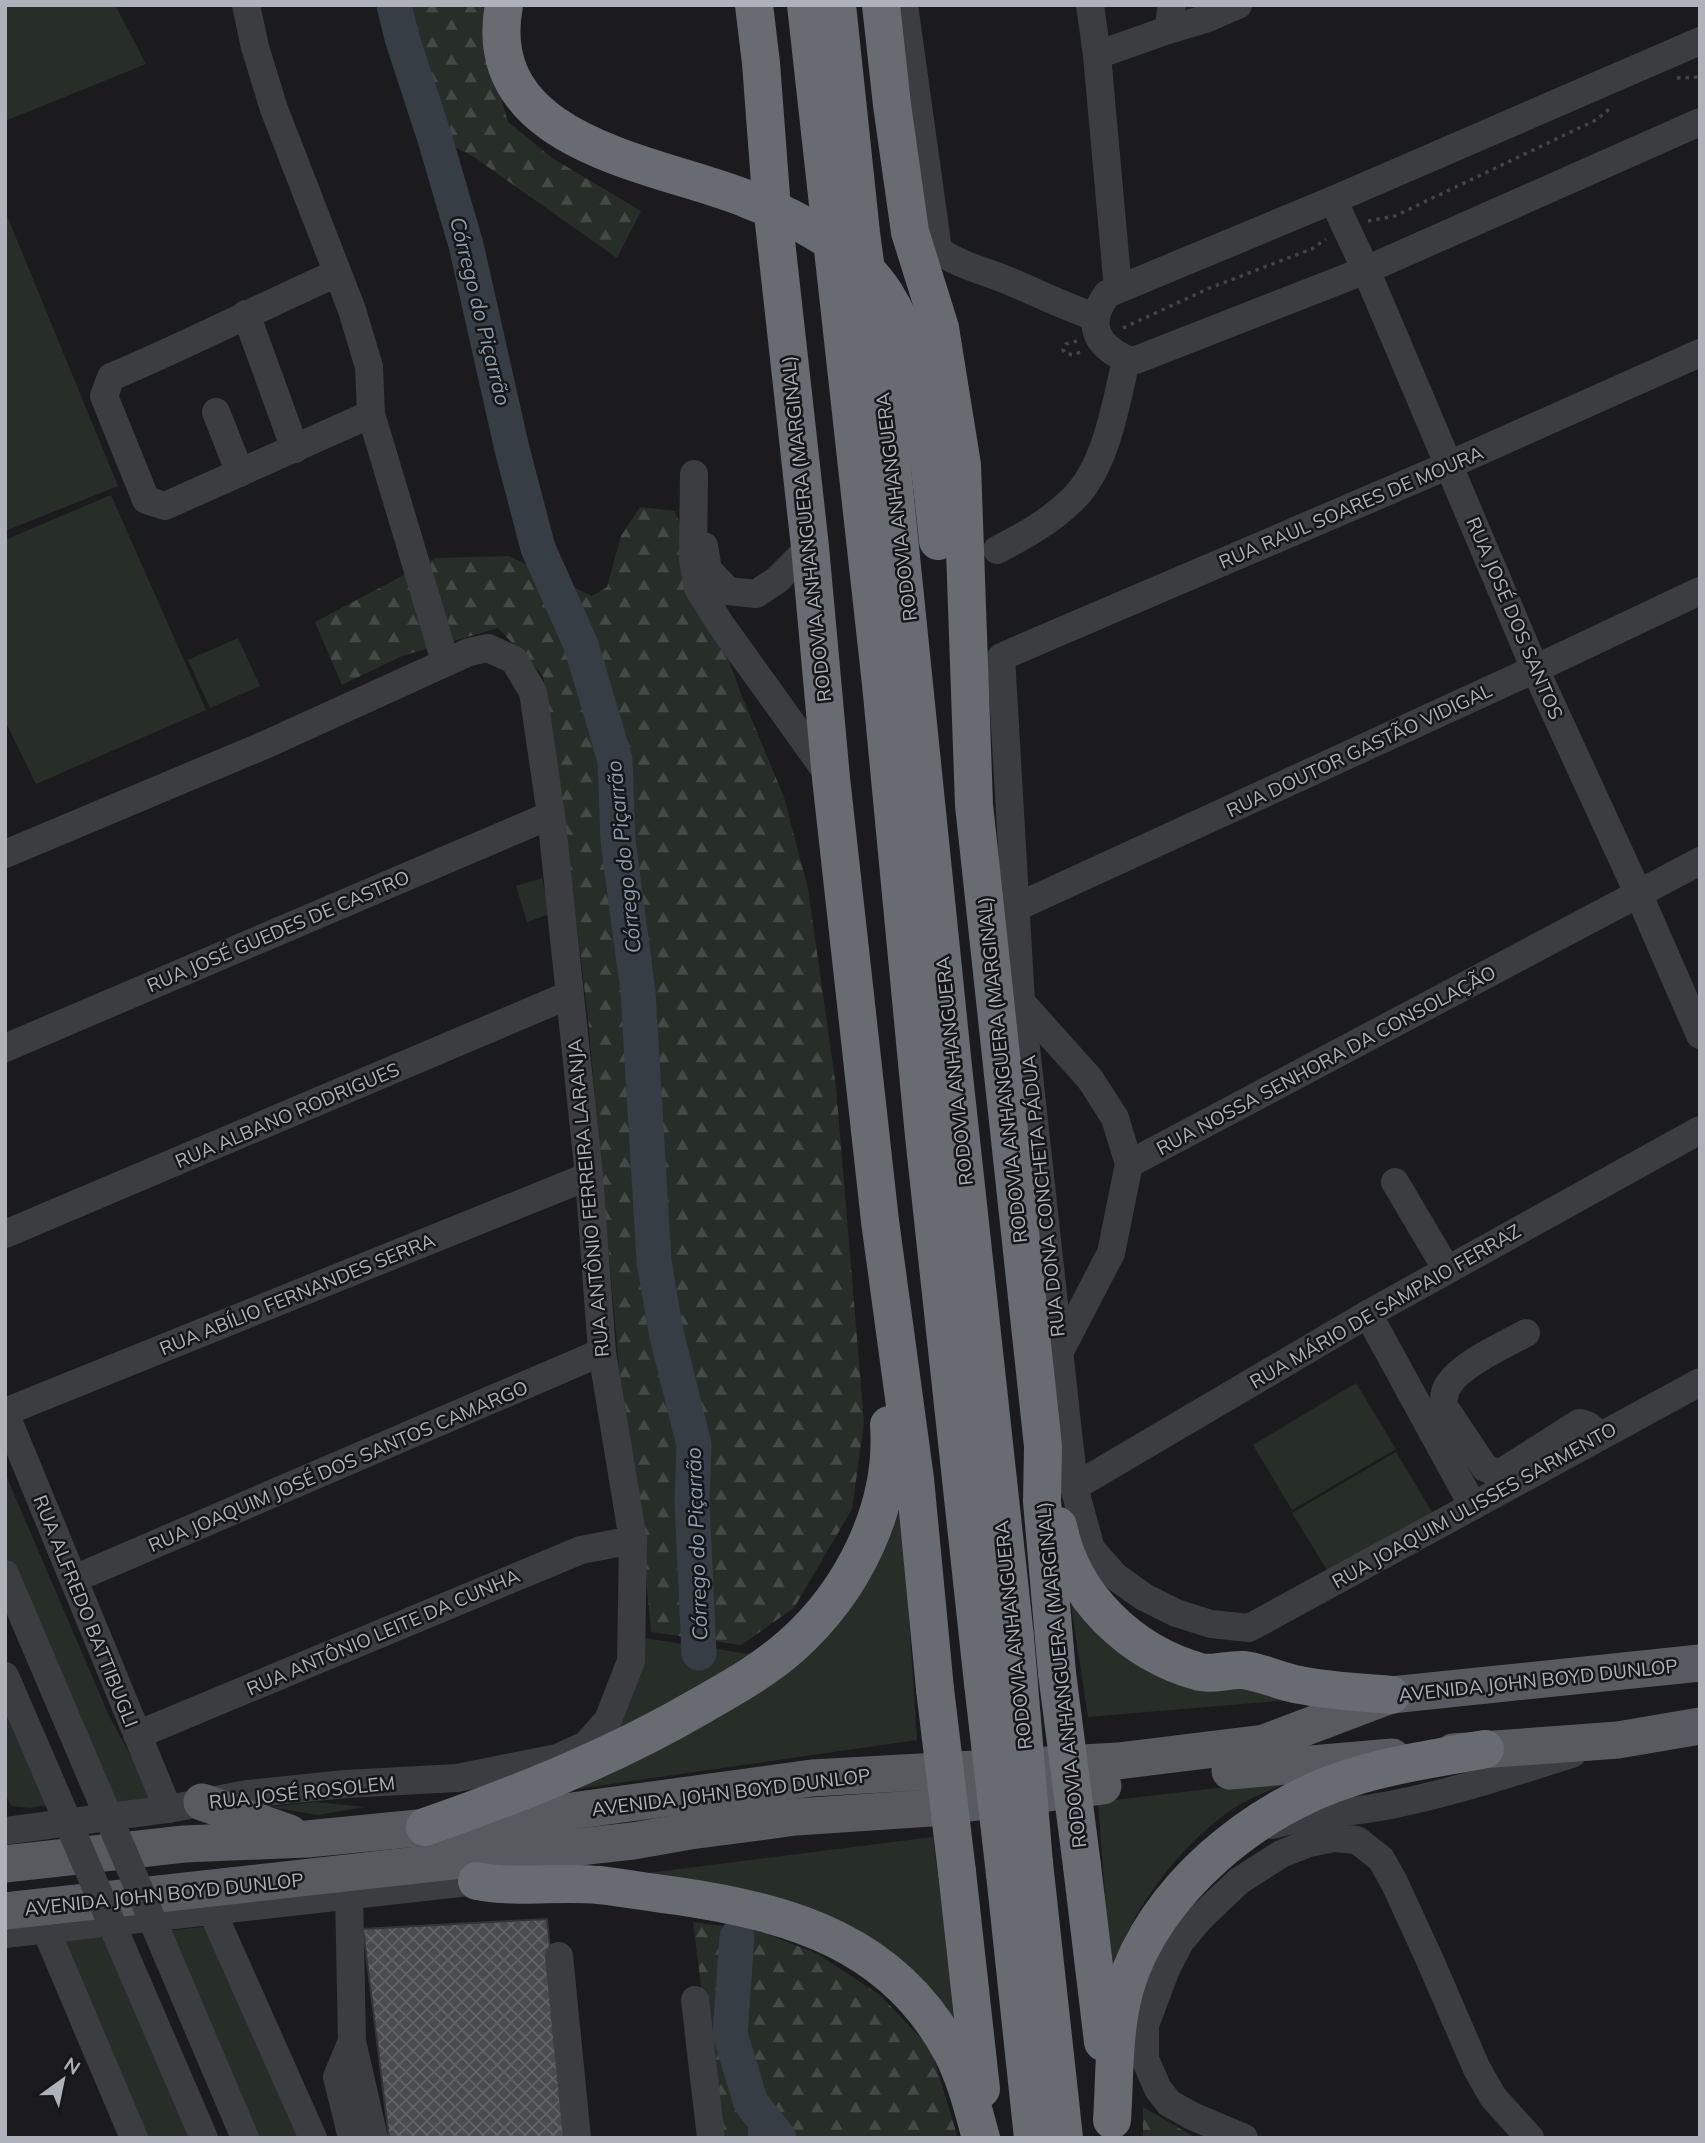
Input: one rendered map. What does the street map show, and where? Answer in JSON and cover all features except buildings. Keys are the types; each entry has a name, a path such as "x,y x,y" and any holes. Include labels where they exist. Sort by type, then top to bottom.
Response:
{"highway":[{"path":"504,5 500,28 506,65 519,91 541,115 578,141 642,165 746,198 832,240 872,277 885,294 911,349 918,379 932,473 951,678 974,805"},
{"path":"728,5 741,38 753,132 771,195"},
{"name":"RODOVIA ANHANGUERA (MARGINAL)","path":"754,5 831,778 880,1221 915,1479 935,1689 986,2138"},
{"name":"RODOVIA ANHANGUERA","path":"806,5 879,670 924,1136 983,1683 1020,1868"},
{"name":"RODOVIA ANHANGUERA","path":"837,5 860,233 893,478 1015,1637 1020,1868 1048,2133"},
{"name":"RODOVIA ANHANGUERA (MARGINAL)","path":"881,5 910,232 940,328 962,465 974,805 1043,1446 1042,1501 1058,1673 1113,2129"},
{"path":"425,1827 576,1770 625,1748 682,1717 769,1664 805,1632 830,1604 872,1531 883,1499 887,1475 890,1434 877,1262 880,1221"},
{"path":"1043,1446 1061,1538 1071,1568 1094,1603 1128,1636 1167,1659 1203,1672 1244,1670 1300,1685 1391,1695"},
{"path":"1113,2129 1121,2005 1136,1958 1164,1911 1215,1855 1274,1812 1311,1793 1348,1779 1485,1749"},
{"path":"477,1881 492,1884 599,1885 727,1903 817,1929 847,1944 879,1965 905,1987 936,2025 959,2067 981,2138"}],"main road":[{"name":"AVENIDA JOHN BOYD DUNLOP","path":"5,1864 184,1844 307,1839 528,1817 812,1778 1118,1761 1264,1743 1391,1695 1700,1663"},
{"name":"AVENIDA JOHN BOYD DUNLOP","path":"5,1911 633,1841 796,1817 931,1808 1273,1766 1618,1740 1700,1726"},
{"path":"185,1806 307,1839"},
{"path":"477,1881 560,1862 633,1841"}],"street":[{"path":"5,854 267,744 457,656 371,414 369,367 352,310 274,109 255,47 246,5"},
{"path":"904,5 938,250 1074,310 1098,328 1112,351 1126,360 1136,360 1366,270 1700,122"},
{"path":"1090,5 1118,289"},
{"path":"1097,55 1170,18 1208,18 1238,5"},
{"path":"1098,328 1099,306 1107,294 1339,213 1700,41"},
{"name":"RUA JOSÉ DOS SANTOS","path":"1339,213 1450,465 1535,669 1700,1035"},
{"path":"337,273 111,377 104,396 146,500 165,506 371,414"},
{"path":"246,314 295,449"},
{"name":"RUA RAUL SOARES DE MOURA","path":"1000,657 1450,465 1700,353"},
{"path":"997,550 1035,529 1074,499 1086,483 1108,433 1126,360"},
{"path":"216,412 240,473"},
{"path":"810,547 777,580 756,594 728,591 708,570 694,474 693,559 698,588 721,625 831,778"},
{"name":"RUA DOUTOR GASTÃO VIDIGAL","path":"1017,907 1700,591"},
{"name":"RUA ANTÔNIO FERREIRA LARANJA","path":"457,656 488,648 514,660 533,692 551,815 589,1176 602,1352 633,1540 631,1661 608,1720 586,1745 557,1758"},
{"name":"RUA DONA CONCHETA PÁDUA","path":"1000,657 1021,1002 1074,1487 1091,1549 1116,1577 1144,1597 1176,1613 1211,1624 1249,1628"},
{"name":"RUA JOSÉ GUEDES DE CASTRO","path":"5,1048 551,815"},
{"name":"RUA NOSSA SENHORA DA CONSOLAÇÃO","path":"1129,1164 1700,861"},
{"name":"RUA ALBANO RODRIGUES","path":"5,1234 569,995"},
{"path":"1021,1002 1090,1079 1115,1118 1129,1164 1111,1253 1060,1350"},
{"name":"RUA MÁRIO DE SAMPAIO FERRAZ","path":"1074,1487 1368,1314 1700,1130"},
{"name":"RUA ABÍLIO FERNANDES SERRA","path":"5,1413 589,1176"},
{"path":"1395,1182 1447,1270"},
{"path":"1368,1314 1473,1506"},
{"path":"1526,1333 1460,1371 1447,1386 1444,1394 1443,1405 1485,1468 1499,1474 1579,1423 1586,1424 1599,1437"},
{"name":"RUA JOAQUIM JOSÉ DOS SANTOS CAMARGO","path":"74,1579 602,1352"},
{"name":"RUA JOAQUIM ULISSES SARMENTO","path":"1249,1628 1700,1382"},
{"name":"RUA ALFREDO BATTIBUGLI","path":"5,1413 137,1735 185,1806"},
{"name":"RUA ANTÔNIO LEITE DA CUNHA","path":"137,1735 582,1550 633,1540"},
{"path":"5,1574 245,2138"},
{"path":"5,1676 204,2138"},
{"path":"1237,1837 1299,1817 1385,1806 1430,1797 1618,1740"},
{"name":"RUA JOSÉ ROSOLEM","path":"5,1831 185,1806 247,1794 345,1784 457,1778 557,1758"},
{"path":"1244,2138 1169,2103 1158,2089 1145,2059 1145,2025 1166,1969 1180,1942 1202,1916 1239,1881 1281,1854 1309,1843 1334,1838 1357,1840 1381,1859 1394,1882 1476,2069 1493,2097 1530,2138"},
{"path":"5,1934 477,1881"},
{"path":"349,1895 352,2041 374,2138"},
{"path":"212,1911 313,2138"},
{"path":"46,1930 134,2138"},
{"path":"559,1956 577,2138"},
{"path":"695,2000 711,2138"},
{"path":"352,2041 337,2077 352,2138"}],"path":[{"path":"1675,78 1700,77"},
{"path":"1098,328 1312,250 1339,213 1395,216 1596,120 1614,104"}],"green space":[{"path":"5,5 115,5 146,64 5,121"},
{"path":"410,5 494,5 487,48 508,122 552,158 641,211 617,258 474,157 449,144"},
{"path":"5,211 118,486 5,531"},
{"path":"111,495 206,710 36,784 5,721 5,540"},
{"path":"640,507 675,511 741,694 784,797 808,889 836,1087 864,1422 852,1509 794,1608 741,1645 651,1632 639,1498 619,1367 588,1018 543,676 498,628 402,656 342,685 315,622 436,558 509,556 592,596 607,587 621,536"},
{"path":"238,638 260,686 210,708 188,660"},
{"path":"542,878 550,914 527,922 516,886"},
{"path":"1356,1383 1396,1449 1292,1510 1253,1445"},
{"path":"1396,1452 1435,1517 1332,1578 1292,1513"},
{"path":"5,1473 110,1718 155,1804 108,1805 5,1562"},
{"path":"901,1496 917,1740 549,1793 777,1665"},
{"path":"1068,1585 1092,1615 1303,1699 1088,1717"},
{"path":"644,1638 749,1654 605,1745"},
{"path":"5,1694 52,1804 30,1808 11,1806 5,1794"},
{"path":"1301,1778 1236,1807 1198,1837 1172,1865 1138,1913 1111,1974 1098,1802"},
{"path":"315,1802 365,1807 318,1815 270,1807"},
{"path":"933,1837 958,2036 921,1982 648,1873"},
{"path":"693,1922 759,1931 816,1953 880,1995 931,2049 958,2138 720,2138"},
{"path":"204,1927 300,2138 250,2138 162,1931"},
{"path":"64,1937 115,1937 201,2138 147,2138"},
{"path":"1143,2107 1196,2138 1143,2138"}],"waterway":[{"name":"Córrego do Piçarrão","path":"394,5 466,245 512,449 538,548 581,645 615,760 618,841 638,992 654,1261 666,1332 694,1445 692,1502 699,1653"},
{"name":"Córrego do Piçarrão","path":"737,1937 730,2034 751,2103 779,2138"},
{"path":"751,2103 751,2138"}]}
